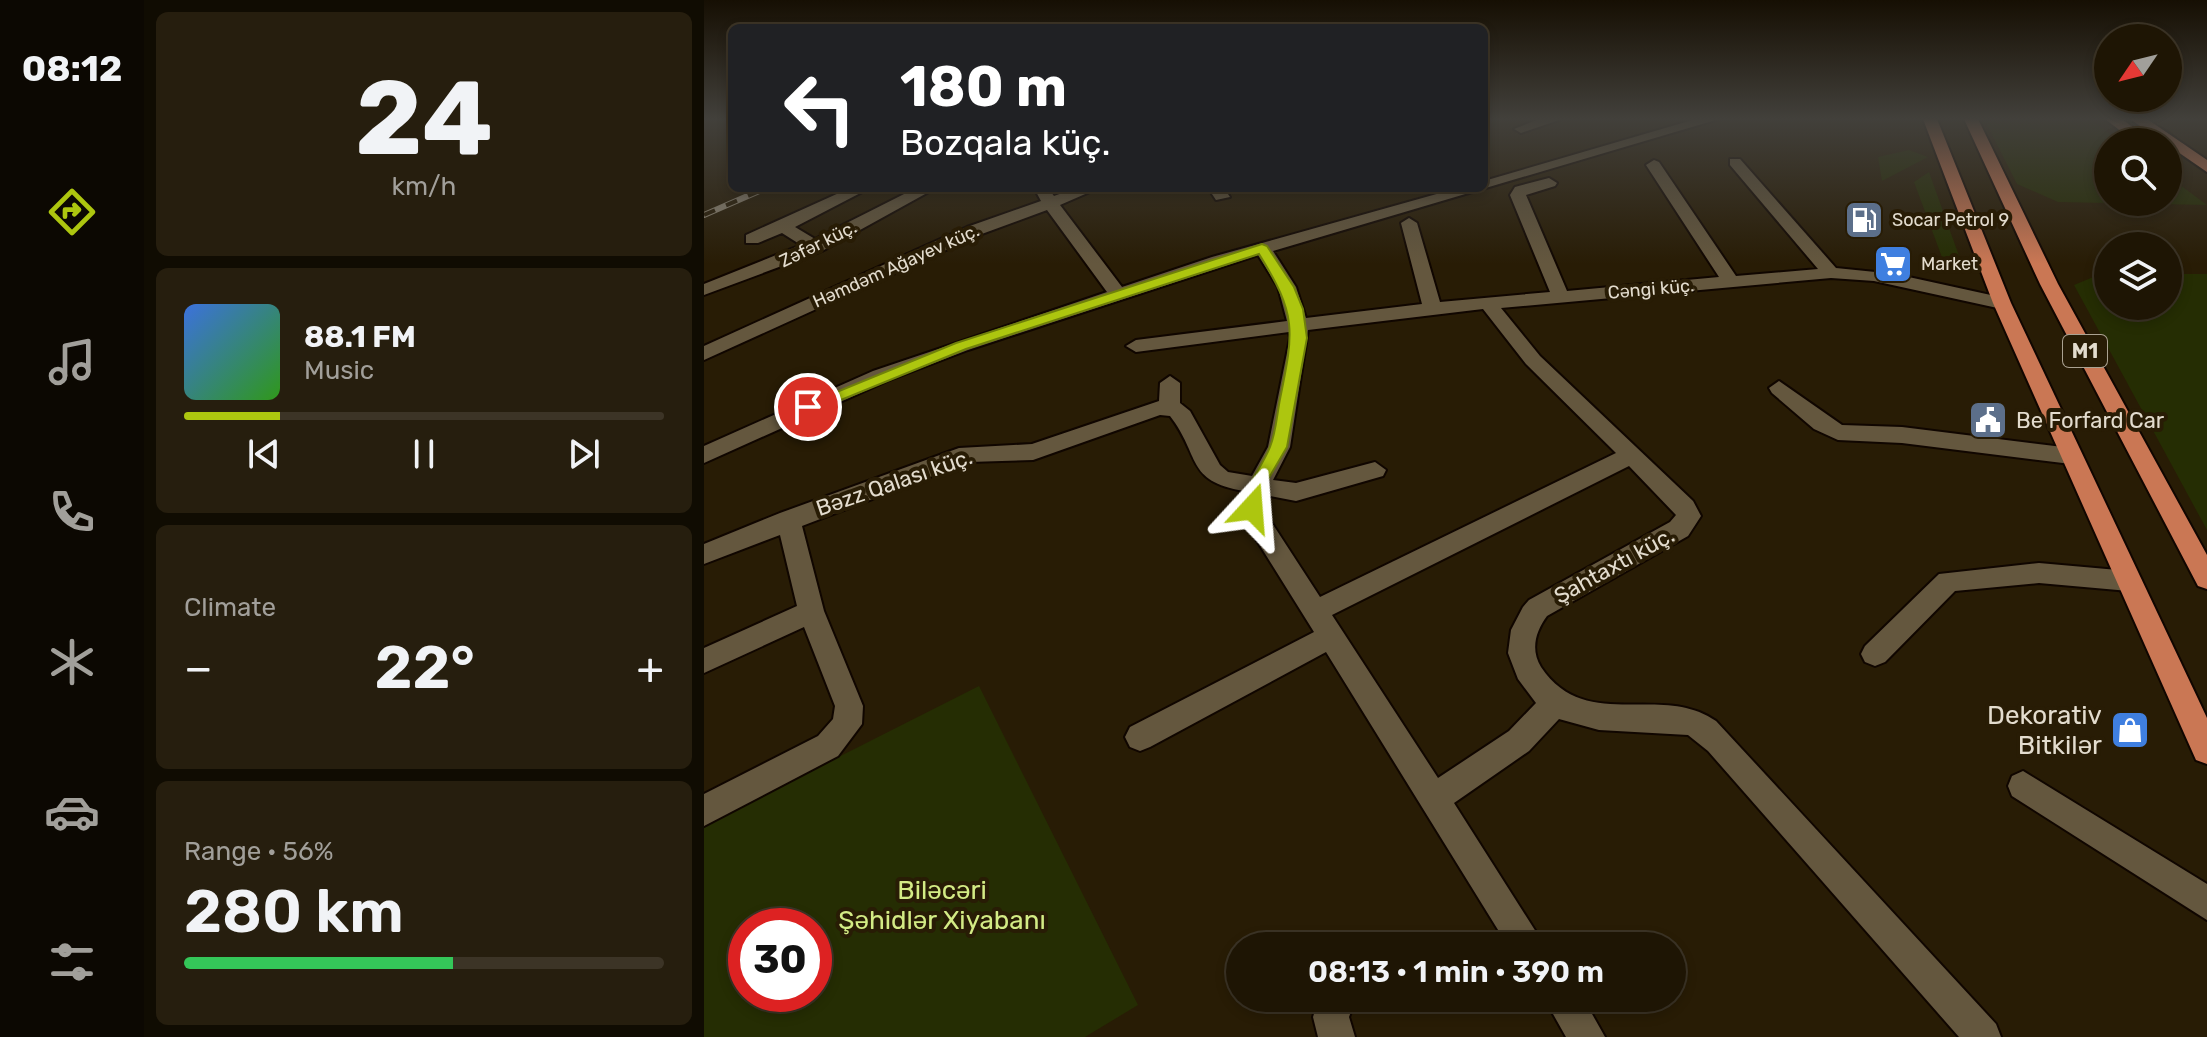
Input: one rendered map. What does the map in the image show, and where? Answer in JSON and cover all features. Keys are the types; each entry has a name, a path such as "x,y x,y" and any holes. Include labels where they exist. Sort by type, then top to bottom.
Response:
{"highway":[{"name":"M1","path":"1949,167 2002,303 2207,750"},
{"name":"M1","path":"1994,167 2049,284 2207,579"},
{"path":"2182,168 2207,186"}],"street":[{"path":"1488,184 1546,167"},
{"path":"1656,167 1731,282"},
{"path":"1740,167 1831,273"},
{"path":"1557,182 1521,190 1518,195 1561,297"},
{"path":"752,239 854,192"},
{"name":"Zəfər küç.","path":"704,290 816,247 920,192"},
{"path":"704,455 880,376 1117,293 1461,192"},
{"path":"704,343 1050,193 1117,293"},
{"name":"Həmdəm Ağayev küç.","path":"704,354 1050,193"},
{"path":"1409,223 1432,308"},
{"path":"783,227 816,247"},
{"path":"1262,248 1287,287 1299,326 1298,354 1279,447 1254,487 1252,508 1313,612 1519,932"},
{"name":"Cəngi küç.","path":"1136,346 1432,308 1831,273 1872,275 1953,296 2002,303"},
{"name":"Şahtaxtı küç.","path":"1489,303 1506,330 1533,360 1632,455 1689,516 1679,529 1555,596 1538,608 1524,625 1521,639 1524,662 1535,683 1554,705"},
{"path":"1170,383 1169,408 1182,416 1215,475 1254,487 1296,492 1375,470"},
{"path":"1779,388 1822,424 1838,432 1902,435 2071,456"},
{"name":"Bəzz Qalası küç.","path":"704,554 788,519 967,454 1033,452 1159,408 1169,408"},
{"path":"1313,612 1632,455"},
{"path":"704,811 828,746 847,724 849,706 811,611 788,519"},
{"path":"1875,654 1948,581 2039,573 2129,581"},
{"path":"704,661 811,611"},
{"path":"1140,737 1329,637"},
{"path":"1433,799 1519,741 1554,705 1584,714 1680,720 1698,726 1718,741 1983,1037"},
{"path":"2023,786 2207,903"},
{"path":"1331,1012 1331,1026 1337,1037"},
{"path":"1571,1012 1587,1037"}],"green space":[{"path":"1880,167 1908,167 1882,181"},
{"path":"2009,167 2094,167 2094,203 2058,202 2017,184"},
{"path":"1929,172 1963,267 1943,260 1914,182"},
{"path":"2182,186 2207,205 2182,204"},
{"path":"2182,274 2207,274 2207,530 2074,285 2094,277 2094,320 2182,320"},
{"name":"Biləcəri Şəhidlər Xiyabanı","path":"979,686 1138,1005 1085,1037 704,1037 704,825"}],"railway":[{"path":"704,215 757,192"}],"place":[{"name":"Socar Petrol 9","path":"1864,220"},
{"name":"Market","path":"1893,264"},
{"name":"Be Forfard Car","path":"1988,420"},
{"name":"Dekorativ Bitkilər","path":"2130,730"}],"route":[{"path":"808,407 961,346 1262,248 1287,287 1300,338 1279,447 1254,487 1252,508"}]}
